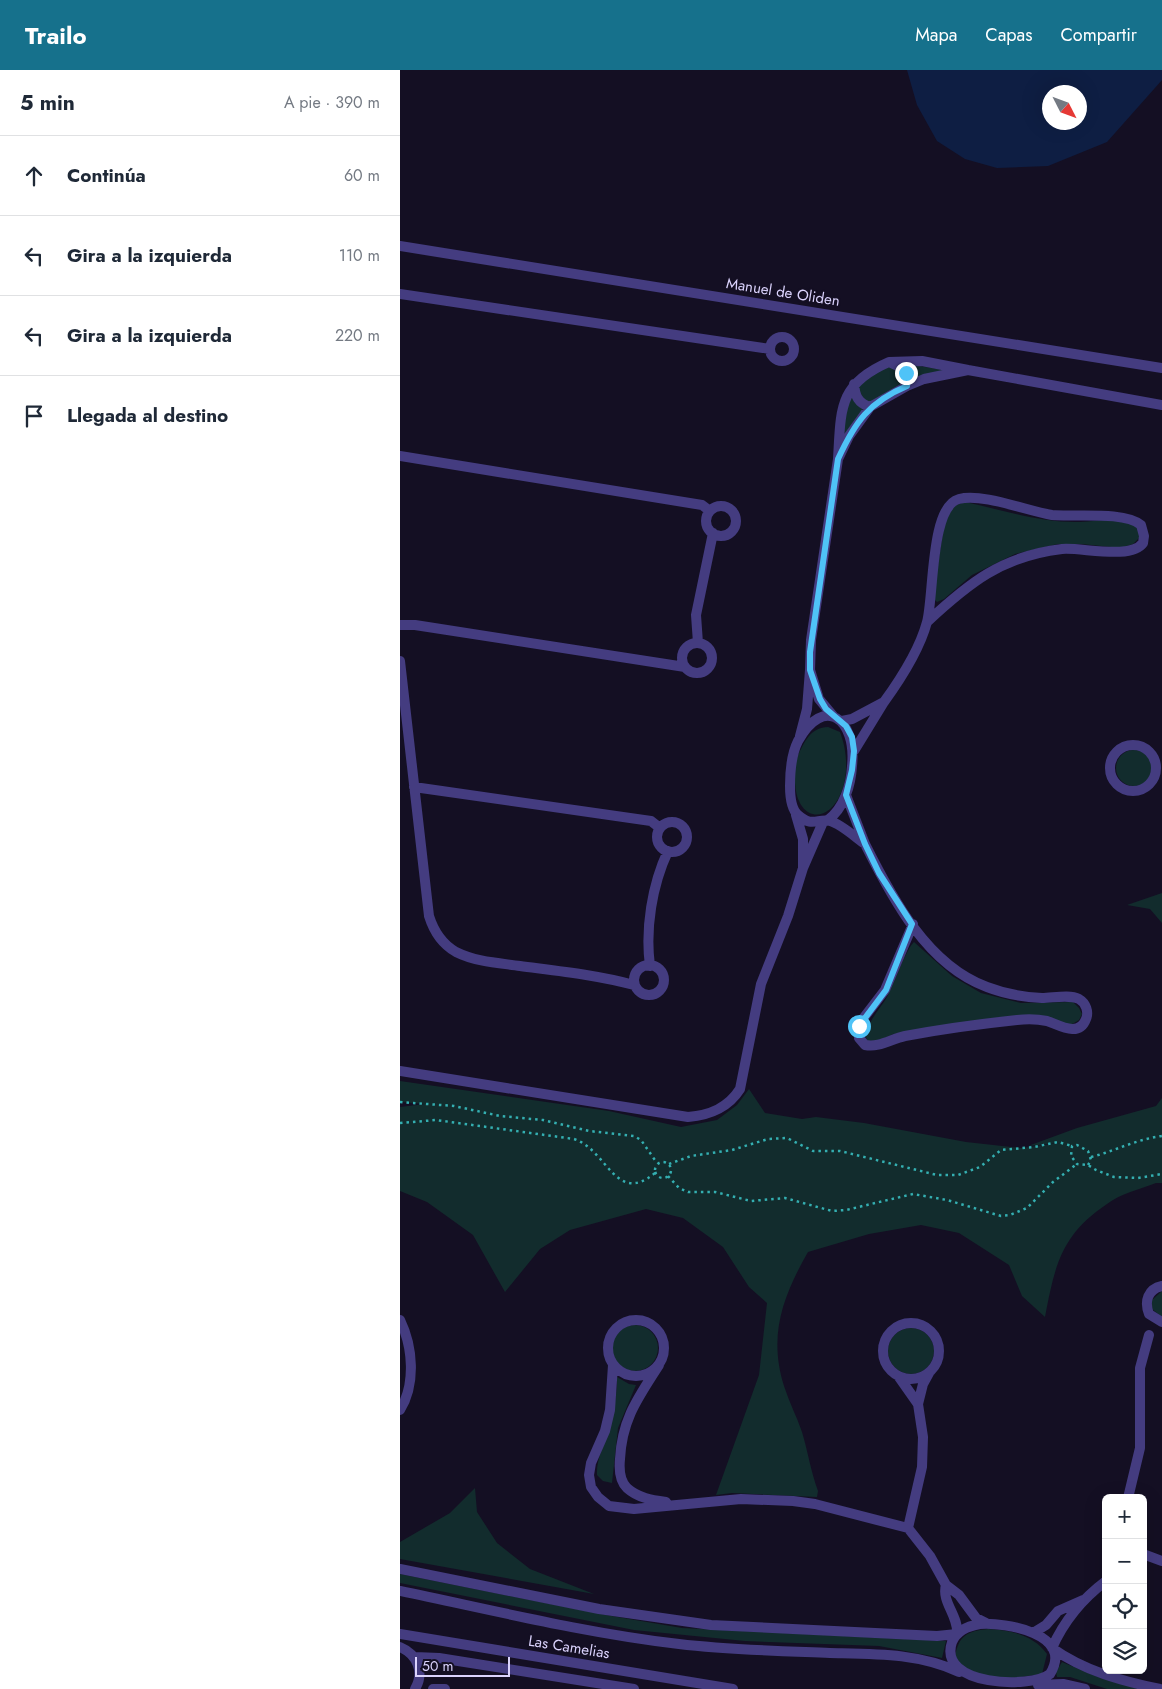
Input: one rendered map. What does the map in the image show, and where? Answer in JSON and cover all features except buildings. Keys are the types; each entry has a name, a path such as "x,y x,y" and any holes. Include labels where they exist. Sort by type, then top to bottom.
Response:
{"street":[{"name":"Manuel de Oliden","path":"400,246 1162,368"},
{"path":"400,294 770,349"},
{"path":"889,362 906,373 907,386"},
{"path":"804,868 803,839 790,791 791,765 807,710 811,640 838,459 841,413 844,401 854,384 870,370 889,362 922,362 1162,405"},
{"path":"838,459 849,436 870,407 907,386 924,379 968,370"},
{"path":"854,384 855,395 870,407"},
{"path":"400,456 702,505 710,511"},
{"path":"854,751 905,670 927,622 940,524 948,506 958,499 982,499 1051,514 1129,517 1141,524 1144,536 1143,543 1134,551 1063,549 1037,554 999,566 961,591 927,622"},
{"path":"718,506 727,507 736,518 735,528 727,535 722,536 713,533 707,525 710,511 718,506"},
{"path":"698,643 696,615 713,533"},
{"path":"400,625 415,625 685,667 698,673 710,665 710,651 698,643"},
{"path":"685,667 683,653 689,646 698,643"},
{"path":"400,661 429,916 433,929 442,941 460,954 481,960 611,979 634,985 644,995 654,994 662,988 662,973 650,966"},
{"path":"796,814 810,822 826,821 835,815 846,795 854,751 852,737 838,719 826,709 820,699 810,670"},
{"path":"798,742 805,732 819,719 852,719 884,702"},
{"path":"1150,753 1158,773 1145,788 1129,791 1116,783 1110,769 1116,754 1129,746 1144,748 1162,758"},
{"path":"414,788 651,822 660,828"},
{"path":"846,795 865,844 890,892 912,924 942,959 968,979 996,991 1018,996 1074,997 1086,1005 1087,1018 1084,1023 1073,1029 1066,1029 1047,1022 1026,1020 902,1036 871,1046 865,1045 859,1038 859,1026 886,990 912,924"},
{"path":"826,821 865,844"},
{"path":"400,1071 688,1117 714,1112 736,1097 740,1089 761,984 788,916 804,868 826,821"},
{"path":"668,822 678,823 687,834 685,844 682,848 668,851 658,841 660,828 668,822"},
{"path":"650,966 648,937 656,881 668,851"},
{"path":"634,985 637,971 650,966"},
{"path":"1129,1494 1140,1448 1140,1368 1149,1335 1149,1314 1146,1302 1152,1291 1162,1286"},
{"path":"1149,1314 1162,1323 1149,1335"},
{"path":"400,1320 408,1338 411,1354 406,1394 400,1410"},
{"path":"659,1365 652,1371 636,1376 620,1371 613,1365 609,1357 610,1338 622,1324 641,1320 650,1324 663,1338 664,1347 659,1365 637,1397 624,1427 620,1450 620,1476 627,1487 634,1493 646,1498 674,1504"},
{"path":"908,1528 922,1467 923,1437 918,1404 923,1384 929,1373 936,1366 939,1356 936,1337 930,1330 912,1322 894,1328 883,1344 882,1354 885,1363 899,1377 918,1404"},
{"path":"613,1365 610,1410 605,1432 591,1463 591,1487 610,1506 634,1509 741,1499 800,1502 833,1508 908,1528 930,1556 946,1585 959,1595 976,1618 987,1623 1017,1627 1033,1633 1042,1637 1052,1648 1072,1661 1096,1671 1160,1689"},
{"path":"899,1377 914,1379 929,1373"},
{"path":"1147,1555 1162,1561"},
{"path":"400,1568 599,1609 711,1625 928,1635 957,1634 970,1626 987,1623"},
{"path":"1033,1633 1046,1625 1058,1612 1083,1600 1102,1584"},
{"path":"946,1585 944,1592 958,1625 957,1634 950,1649 951,1657 959,1672"},
{"path":"400,1592 590,1630 678,1644 912,1657 942,1664 987,1685 1004,1688 1063,1684 1084,1689"},
{"path":"1032,1686 1042,1682 1053,1668 1054,1657 1052,1648 1059,1633 1083,1600"},
{"name":"Las Camelias","path":"400,1634 733,1689"},
{"path":"400,1647 415,1657 439,1658 634,1689"},
{"path":"415,1657 420,1673 415,1689"},
{"path":"433,1689 445,1689"}],"path":[{"path":"400,1102 454,1106 500,1116 543,1120 589,1131 634,1136 641,1140 657,1163 655,1173 640,1184 632,1185 624,1182 611,1172 589,1147 574,1140 436,1120 400,1123"},
{"path":"1091,1157 1117,1150 1145,1138 1162,1136"},
{"path":"669,1164 691,1156 732,1150 768,1140 787,1138 813,1151 840,1151 937,1174 952,1175 973,1171 1001,1150 1058,1142 1083,1147 1091,1157"},
{"path":"1072,1146 1071,1156 1077,1164"},
{"path":"1088,1165 1091,1157"},
{"path":"657,1163 664,1161 669,1164 671,1168 668,1176"},
{"path":"668,1176 679,1188 688,1192 715,1192 751,1201 785,1198 832,1212 913,1194 947,1200 1001,1216 1010,1215 1027,1208 1053,1182 1077,1164 1088,1165 1114,1176 1138,1178 1162,1174"},
{"path":"655,1173 660,1177 668,1176"}],"green space":[{"path":"907,364 950,371 911,380 906,369"},
{"path":"890,366 896,368 904,378 902,383 870,403 866,403 857,387 869,375"},
{"path":"851,396 863,409 845,439 845,423"},
{"path":"965,502 1022,515 1066,522 1119,520 1133,524 1139,529 1139,538 1133,544 1121,548 1058,544 1015,554 972,575 944,599 937,602 934,599 934,591 944,525 953,506"},
{"path":"828,727 840,732 842,739 846,754 844,786 835,804 828,811 814,814 807,811 801,805 797,795 795,764 804,743 810,735 817,730"},
{"path":"1134,750 1141,751 1147,755 1151,761 1151,775 1147,781 1141,785 1134,786 1127,785 1121,781 1117,775 1116,768 1117,761 1121,755 1127,751"},
{"path":"1162,893 1162,923 1150,909 1127,905"},
{"path":"914,942 952,976 981,993 1021,1003 1073,1002 1082,1014 1079,1020 1069,1026 1055,1020 893,1034 879,1041 867,1041 866,1036 869,1025 887,997"},
{"path":"400,1081 609,1111 681,1127 717,1120 737,1105 749,1089 765,1113 802,1119 816,1117 864,1123 966,1142 1021,1148 1060,1143 1028,1146 1077,1128 1156,1106 1162,1098 1162,1183 1156,1183 1118,1197 1079,1227 1062,1253 1052,1282 1045,1317 1022,1296 1009,1265 959,1233 921,1225 869,1234 808,1252 791,1284 785,1300 778,1333 777,1350 784,1386 802,1432 818,1491 817,1497 732,1493 716,1495 759,1375 767,1303 749,1287 723,1247 683,1218 646,1209 570,1230 540,1249 505,1292 473,1235 427,1202 400,1191 400,1107 425,1104 400,1102"},
{"path":"1162,1291 1162,1317 1152,1309 1152,1300"},
{"path":"631,1325 639,1325 648,1329 654,1335 658,1348 654,1361 648,1367 639,1371 631,1371 622,1367 616,1361 612,1352 612,1344 616,1335 622,1329"},
{"path":"907,1328 915,1328 924,1332 930,1338 934,1351 930,1364 924,1370 915,1374 907,1374 898,1370 892,1364 888,1355 888,1347 892,1338 898,1332"},
{"path":"617,1377 629,1384 636,1385 618,1428 612,1483 603,1481 597,1475 597,1469 612,1417"},
{"path":"475,1488 477,1512 497,1543 530,1569 594,1594 400,1559 400,1542 450,1513"},
{"path":"400,1574 606,1615 682,1628 946,1641 942,1658 879,1646 745,1641 634,1630 400,1583"},
{"path":"988,1629 1013,1632 1035,1642 1047,1654 1042,1674 995,1681 961,1666 955,1656 959,1643 970,1633"},
{"path":"1062,1662 1098,1677 1138,1689 1107,1689 1070,1677 1057,1677 1056,1672"}],"water":[{"path":"907,70 1162,70 1162,80 1107,142 1048,166 997,168 965,159 937,141 917,105"}],"route":[{"path":"859,1026 886,990 912,924 879,873 865,844 846,795 854,751 852,737 842,721 834,717 820,699 810,670 810,652 838,459 849,436 870,407 907,386 906,373"}]}
